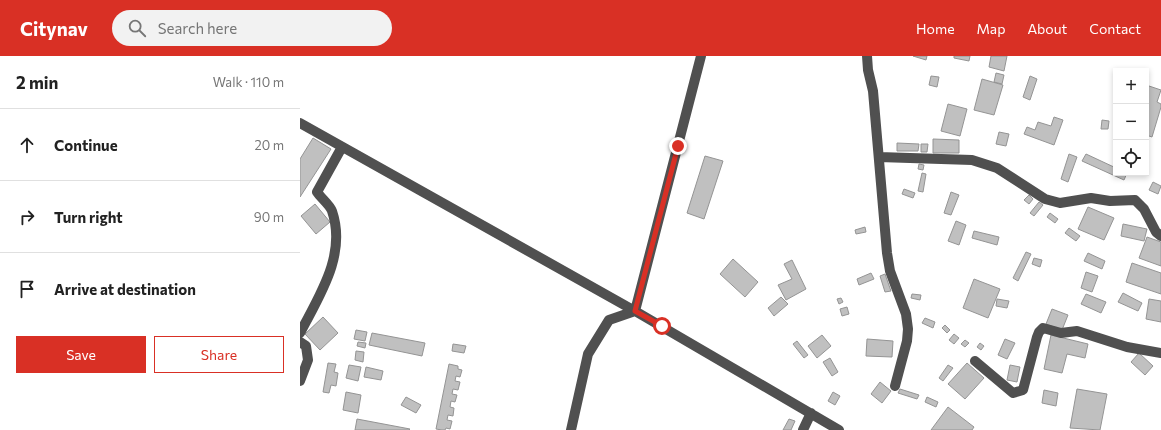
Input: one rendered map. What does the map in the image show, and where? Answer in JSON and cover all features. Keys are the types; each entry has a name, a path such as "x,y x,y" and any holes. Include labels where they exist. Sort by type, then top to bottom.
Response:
{"street":[{"path":"635,311 701,56"},
{"path":"867,56 868,70 873,91 887,253 890,271 907,319 908,329 907,341 895,386"},
{"path":"300,123 635,311 840,430"},
{"path":"300,333 330,274 337,244 332,210 317,192 342,147"},
{"path":"879,157 972,160 997,168 1045,198 1060,203 1091,198 1110,201 1135,200 1144,209 1156,232 1161,236"},
{"path":"571,430 588,354 609,320 635,311"},
{"path":"975,361 1013,393 1022,390 1037,337 1043,328 1061,333 1077,331 1127,346 1161,353"},
{"path":"300,342 306,346 308,360 300,381"},
{"path":"803,430 811,414"}],"building":[{"path":"913,56 927,56 926,60"},
{"path":"954,56 970,56 969,61 954,58"},
{"path":"991,56 1007,56 1004,71 989,67"},
{"path":"996,73 1004,75 1002,84 994,82"},
{"path":"931,76 939,77 937,87 929,85"},
{"path":"1030,76 1037,79 1030,100 1023,97"},
{"path":"982,79 1003,85 994,115 974,110"},
{"path":"1149,86 1161,90 1157,102 1161,104 1161,107 1152,137 1149,136"},
{"path":"948,104 967,109 960,136 941,131"},
{"path":"1054,117 1063,120 1054,145 1024,134 1027,127 1035,130 1038,122 1051,126"},
{"path":"1102,120 1109,121 1108,129 1101,129"},
{"path":"999,132 1009,134 1006,146 996,144"},
{"path":"313,138 331,149 300,197 300,159"},
{"path":"933,139 959,140 959,153 933,153"},
{"path":"897,143 919,144 918,151 897,151"},
{"path":"921,144 928,144 927,152 921,152"},
{"path":"1069,154 1077,157 1068,182 1061,179"},
{"path":"1086,154 1113,167 1113,175 1082,161"},
{"path":"705,156 723,161 704,219 687,213"},
{"path":"919,164 924,165 923,170 918,169"},
{"path":"922,173 926,174 923,192 918,191"},
{"path":"1115,176 1126,176 1124,180"},
{"path":"1153,182 1161,186 1158,194 1149,190"},
{"path":"904,189 915,193 913,198 902,194"},
{"path":"951,192 959,195 951,215 944,213"},
{"path":"1029,195 1033,199 1029,204 1024,200"},
{"path":"1039,202 1043,205 1034,216 1030,213"},
{"path":"315,204 330,222 316,234 301,216"},
{"path":"1088,207 1114,218 1104,240 1078,229"},
{"path":"1050,213 1058,219 1055,223 1047,217"},
{"path":"956,221 966,225 959,245 948,241"},
{"path":"1123,224 1147,229 1144,241 1121,236"},
{"path":"865,227 866,232 856,234 855,230"},
{"path":"1069,228 1080,236 1076,241 1065,233"},
{"path":"974,231 999,237 997,245 972,238"},
{"path":"1147,237 1161,242 1161,266 1139,258"},
{"path":"1026,252 1031,254 1018,281 1013,278"},
{"path":"1088,253 1105,261 1102,269 1084,261"},
{"path":"1034,258 1042,260 1040,267 1032,264"},
{"path":"733,259 758,282 745,297 720,274"},
{"path":"792,260 806,289 786,300 778,285 792,279 784,264"},
{"path":"1132,263 1161,273 1161,294 1126,282"},
{"path":"1086,272 1098,276 1092,292 1081,288"},
{"path":"871,273 874,279 859,285 857,279"},
{"path":"885,274 891,291 885,292 880,276"},
{"path":"974,279 1000,289 988,318 963,308"},
{"path":"1123,293 1142,303 1138,311 1118,302"},
{"path":"912,294 921,295 920,300 911,298"},
{"path":"1086,294 1106,302 1101,313 1081,304"},
{"path":"781,297 788,304 774,316 768,308"},
{"path":"841,298 843,302 839,304 837,299"},
{"path":"997,299 1009,301 1007,308 996,306"},
{"path":"1149,299 1161,301 1161,322 1146,319"},
{"path":"847,307 849,314 842,316 840,309"},
{"path":"1052,309 1068,315 1062,330 1046,324"},
{"path":"323,317 338,333 320,350 305,334"},
{"path":"925,318 935,322 933,328 922,323"},
{"path":"945,325 950,330 947,333 942,328"},
{"path":"356,330 367,332 365,341 354,339"},
{"path":"372,333 425,343 422,356 369,345"},
{"path":"954,334 959,338 954,344 949,340"},
{"path":"822,335 831,346 817,358 808,346"},
{"path":"1051,335 1088,344 1085,358 1067,354 1062,373 1044,369"},
{"path":"867,339 893,341 892,357 866,356"},
{"path":"1005,339 1015,343 1007,359 998,355"},
{"path":"965,340 969,343 965,347 961,344"},
{"path":"797,341 808,355 804,358 793,344"},
{"path":"358,342 366,343 365,348 357,346"},
{"path":"980,343 984,346 981,350 977,347"},
{"path":"453,344 466,346 464,353 452,351"},
{"path":"356,351 364,352 363,362 355,360"},
{"path":"1139,353 1153,366 1145,375 1131,362"},
{"path":"830,358 838,372 832,376 823,362"},
{"path":"328,363 336,364 334,372 338,373 336,386 331,385 329,393 323,392"},
{"path":"967,363 984,378 965,399 948,384"},
{"path":"449,364 458,366 458,369 462,370 460,377 456,376 455,381 460,382 458,390 453,389 452,394 457,395 455,402 451,401 450,407 454,408 453,416 448,415 447,420 452,421 450,429 446,428 445,430 442,430 436,429"},
{"path":"349,365 361,367 358,381 346,378"},
{"path":"948,365 953,368 943,381 939,378"},
{"path":"1010,365 1020,367 1017,382 1007,380"},
{"path":"366,367 383,371 381,380 364,377"},
{"path":"880,382 891,391 882,403 871,394"},
{"path":"900,389 919,395 917,399 898,393"},
{"path":"1077,389 1107,394 1100,430 1070,428"},
{"path":"1044,390 1058,393 1056,406 1042,403"},
{"path":"346,392 361,395 358,413 343,410"},
{"path":"833,392 840,396 835,405 828,401"},
{"path":"406,397 421,405 416,413 401,405"},
{"path":"927,397 938,402 936,407 925,402"},
{"path":"948,407 974,427 972,430 931,430"},
{"path":"357,419 410,429 355,430"},
{"path":"789,419 795,421 791,430 783,430"}],"route":[{"path":"662,326 635,311 678,146"}]}
